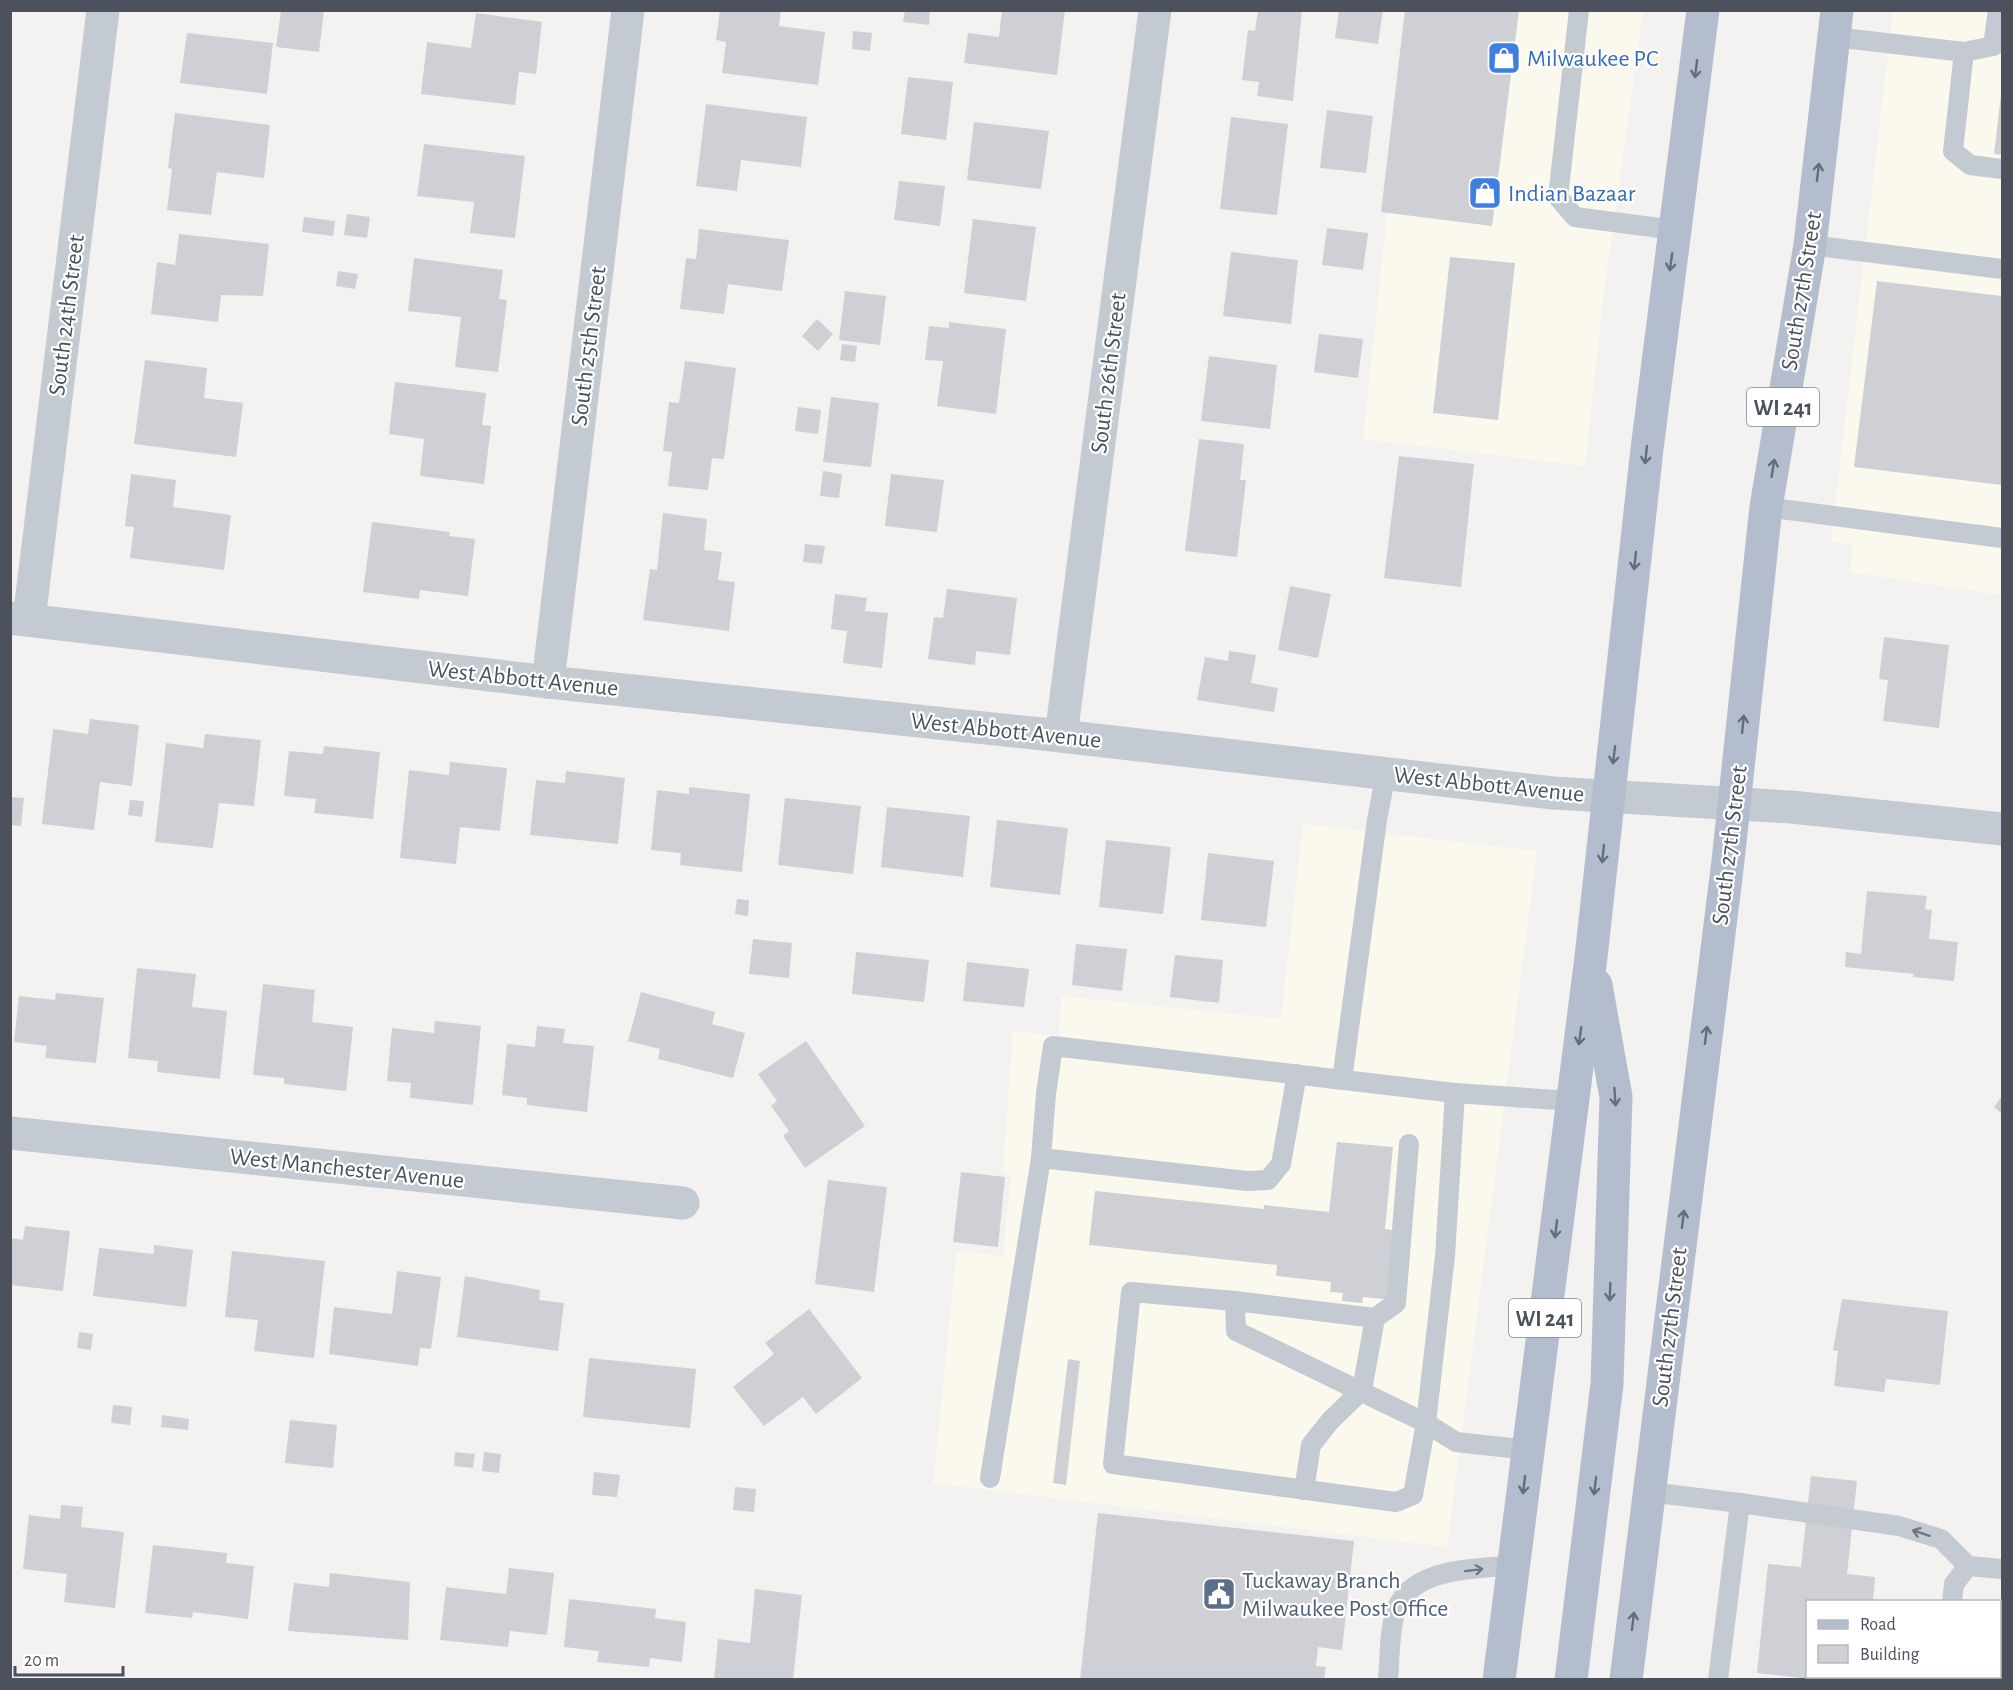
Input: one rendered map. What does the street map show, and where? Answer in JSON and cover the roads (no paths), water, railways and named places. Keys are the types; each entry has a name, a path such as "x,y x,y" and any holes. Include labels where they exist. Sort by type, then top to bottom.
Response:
{"main road":[{"name":"WI 241","path":"1499,1680 1591,957 1647,449 1703,10"},
{"name":"South 27th Street","path":"1626,1680 1734,803 1767,507 1810,245 1836,24"},
{"path":"1571,1680 1607,1384 1616,1097 1591,957"}],"street":[{"name":"South 24th Street","path":"20,619 103,10"},
{"name":"South 25th Street","path":"548,682 628,10"},
{"name":"South 26th Street","path":"1061,736 1155,10"},
{"name":"West Abbott Avenue","path":"20,619 548,682 1061,736 1553,793 1734,803 2002,829"},
{"name":"West Manchester Avenue","path":"10,1133 683,1203"}],"lane":[{"path":"1579,10 1558,197 1575,217 1675,230"},
{"path":"1836,24 1964,52 1993,46 1998,10"},
{"path":"1964,52 1953,151 1970,165 2002,169"},
{"path":"1810,245 2002,269"},
{"path":"1767,507 2002,538"},
{"path":"1342,1080 1377,820 1386,773"},
{"path":"990,1478 1041,1158 1046,1094 1053,1046 1455,1093 1571,1101"},
{"path":"1041,1158 1246,1181 1268,1180 1281,1164 1297,1074"},
{"path":"1410,1144 1396,1303 1374,1318 1235,1301 1131,1292 1113,1464 1396,1502 1413,1495 1426,1423 1445,1256 1455,1093"},
{"path":"1235,1301 1236,1331 1362,1390 1426,1423 1456,1442 1529,1450"},
{"path":"1304,1490 1311,1445 1330,1421 1362,1390 1374,1318"},
{"path":"1649,1492 1899,1526 1941,1539 1968,1566 2002,1569"},
{"path":"1718,1680 1740,1503"},
{"path":"1388,1680 1396,1612 1405,1592 1433,1576 1515,1565"},
{"path":"1952,1600 1954,1584 1968,1566"}],"place":[{"name":"Milwaukee PC","path":"1504,58"},
{"name":"Indian Bazaar","path":"1485,193"},
{"name":"Tuckaway Branch Milwaukee Post Office","path":"1219,1594"}]}
